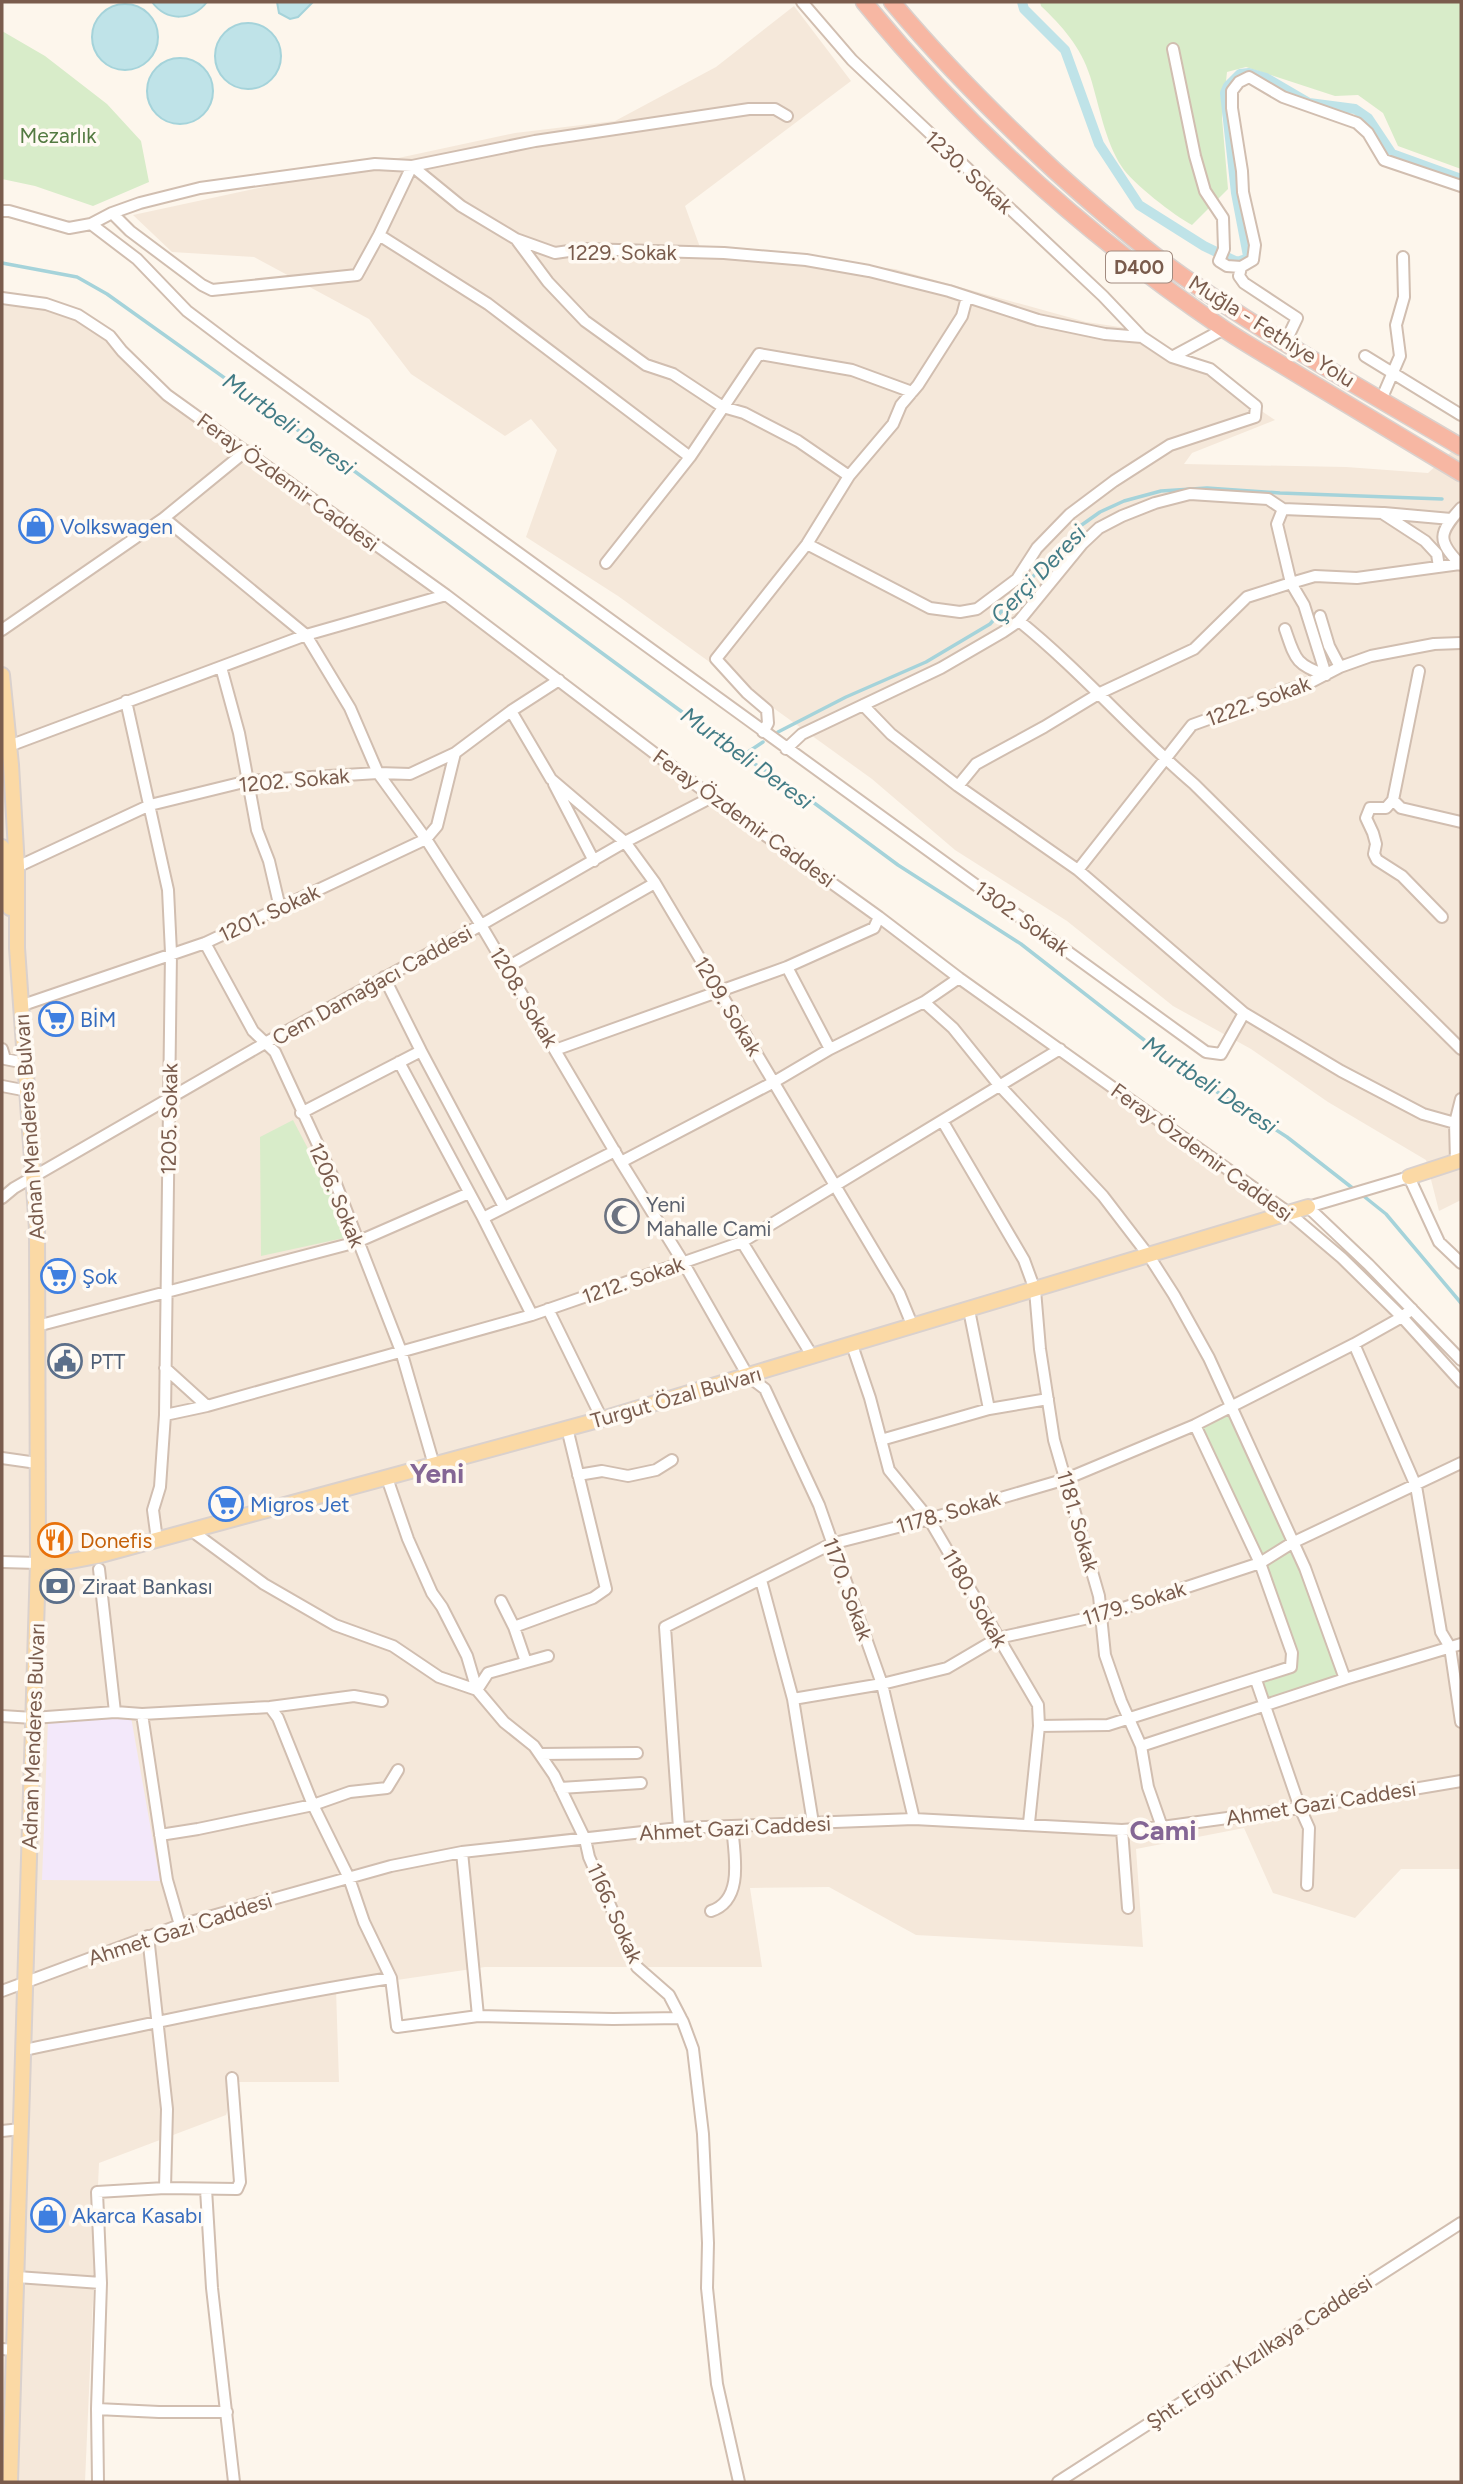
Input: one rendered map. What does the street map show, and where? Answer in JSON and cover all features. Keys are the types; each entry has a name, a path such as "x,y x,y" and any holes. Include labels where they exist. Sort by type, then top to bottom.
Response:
{"highway":[{"name":"Muğla - Fethiye Yolu","path":"864,2 944,92 998,146 1087,226 1163,286 1224,329 1461,473"},
{"name":"Muğla - Fethiye Yolu","path":"892,2 1004,123 1104,215 1180,275 1461,447"}],"main road":[{"name":"Adnan Menderes Bulvarı","path":"2,675 6,767 17,867 20,1006 34,1176 37,1326 38,1563 17,2277 7,2349 10,2482"},
{"name":"Adnan Menderes Bulvarı","path":"2,847 17,948"},
{"path":"1409,1177 1459,1161"},
{"name":"Turgut Özal Bulvarı","path":"38,1563 71,1561 192,1531 602,1419 1308,1207"}],"street":[{"name":"1230. Sokak","path":"802,2 852,60 1103,296 1142,337 1172,357 1210,369 1256,406 1255,417 1170,445 1114,481 1070,514 1037,548 1017,579 998,596 977,609 960,612 930,608 807,544"},
{"path":"1173,49 1205,191 1223,218 1224,249 1219,261 1227,266 1241,267 1253,260 1255,245 1242,192 1242,171 1232,108 1232,91 1239,82 1249,77 1283,97 1357,123 1368,132 1384,160 1461,186"},
{"path":"2,211 69,228 91,225 112,213 140,203 200,188 374,164 412,166 535,141 749,108 775,109 788,116"},
{"name":"1229. Sokak","path":"412,166 461,206 516,239 555,253 583,249 724,253 806,260 869,271 967,297 1038,320 1105,334 1142,337"},
{"path":"112,213 130,231 212,290 356,275 379,235 412,166"},
{"path":"91,225 138,259 171,296 216,333 786,749 802,734 942,668 1019,621 1082,544 1100,528 1155,503 1190,494 1268,499 1283,509 1451,519"},
{"path":"379,235 488,304 690,457"},
{"path":"516,239 548,282 585,321 646,365 673,374 723,407 744,413 798,441 849,476"},
{"path":"1381,400 1400,356 1395,325 1404,297 1403,257"},
{"path":"1241,267 1239,276 1244,283 1297,318 1286,341"},
{"path":"763,732 768,723 767,710 716,659 807,544 849,476 893,424 901,405 962,316 967,297"},
{"name":"Feray Özdemir Caddesi","path":"2,298 46,304 78,315 110,335 122,351 167,395 446,595 712,797 959,978 1289,1213 1342,1258 1402,1317 1461,1382"},
{"path":"1172,357 1224,329"},
{"path":"606,563 690,457 759,354 852,370 912,392"},
{"path":"1365,356 1461,415"},
{"path":"2,630 164,518 246,452"},
{"path":"1461,508 1445,527 1442,536 1445,547 1461,564"},
{"path":"1283,509 1277,524 1291,583 1304,605 1326,675"},
{"path":"1382,513 1425,541 1437,554 1439,567"},
{"name":"1208. Sokak","path":"164,518 306,635 350,708 379,774 426,839 481,925 614,1151 683,1262 748,1376"},
{"path":"958,786 976,764 1100,693 1195,649 1247,597 1315,576 1357,578 1461,564"},
{"path":"5,747 306,635 446,595"},
{"path":"1320,616 1329,646 1340,667"},
{"path":"1019,621 1054,650 1194,784 1461,1049"},
{"path":"1285,629 1296,660 1306,668 1326,675"},
{"name":"1222. Sokak","path":"1078,870 1192,725 1371,656 1434,644 1461,643"},
{"path":"221,667 239,733 257,830 269,861 279,908"},
{"path":"1419,671 1393,800 1386,808 1370,808 1366,818 1376,844 1374,854 1377,860 1402,876 1442,917"},
{"name":"1202. Sokak","path":"17,867 150,805 248,781 410,774 455,752 559,680"},
{"name":"1205. Sokak","path":"126,701 168,890 171,953 165,1415 160,1486 153,1510 156,1540"},
{"path":"863,705 891,734 958,786 1078,870 1244,1013 1342,1071 1423,1114 1455,1122"},
{"name":"1209. Sokak","path":"511,711 551,779 625,842 655,883 899,1293 913,1327"},
{"name":"1302. Sokak","path":"786,749 851,793 1206,1052 1221,1054 1244,1013"},
{"path":"426,839 437,826 455,752"},
{"path":"551,779 594,861"},
{"name":"Cem Damağacı Caddesi","path":"2,1198 34,1176 267,1042 481,925 625,842 712,797"},
{"path":"1393,800 1401,808 1461,822"},
{"name":"1201. Sokak","path":"20,1006 205,943 426,839"},
{"path":"506,968 655,883"},
{"path":"555,1050 788,967 874,928 879,917"},
{"name":"1206. Sokak","path":"205,943 253,1031 275,1052 336,1184 401,1352 434,1465"},
{"path":"788,967 830,1049"},
{"path":"384,977 504,1208"},
{"path":"621,1162 774,1082 830,1049 924,1002 959,978"},
{"path":"924,1002 953,1028 999,1085 1103,1196 1149,1256 1174,1295 1209,1358 1305,1568 1345,1679"},
{"path":"2,1049 5,1059 25,1063"},
{"name":"1212. Sokak","path":"165,1415 207,1406 532,1315 742,1242 1060,1049"},
{"path":"302,1113 421,1051"},
{"path":"399,1062 532,1315"},
{"path":"2,1086 28,1091"},
{"path":"1459,1161 1455,1122 1461,1100"},
{"name":"1181. Sokak","path":"943,1122 1024,1260 1035,1290 1040,1349 1054,1440 1099,1597 1105,1656 1141,1746 1148,1787 1162,1827"},
{"path":"483,1218 614,1151"},
{"path":"1461,1264 1439,1242 1409,1177 1308,1207 1461,1360"},
{"path":"37,1326 357,1242 469,1193"},
{"path":"742,1242 813,1357"},
{"path":"548,1309 602,1419"},
{"name":"1178. Sokak","path":"679,1828 665,1627 831,1544 1066,1479 1195,1425 1354,1343 1412,1309"},
{"path":"969,1310 989,1409"},
{"path":"1354,1343 1416,1486 1441,1632 1456,1645 1461,1723"},
{"name":"1180. Sokak","path":"852,1345 870,1398 889,1470 929,1519 1038,1705 1039,1726 1029,1823"},
{"path":"165,1368 207,1406"},
{"name":"1170. Sokak","path":"748,1376 765,1389 819,1505 882,1684 914,1819"},
{"path":"881,1440 989,1409 1048,1399"},
{"path":"1039,1726 1108,1725 1291,1667 1292,1653 1261,1563 1195,1425"},
{"path":"514,1627 593,1598 606,1589 567,1428"},
{"path":"2,1458 37,1463"},
{"path":"578,1475 602,1471 628,1476 656,1470 672,1460"},
{"name":"1179. Sokak","path":"793,1699 882,1684 947,1668 998,1639 1101,1615 1261,1563 1292,1543 1461,1463"},
{"path":"387,1478 408,1539 432,1593 442,1606 467,1656 477,1690"},
{"path":"192,1531 264,1584 335,1625 393,1646 439,1677 477,1690"},
{"path":"2,1562 38,1563"},
{"path":"99,1569 115,1712"},
{"path":"761,1580 793,1699 813,1823"},
{"path":"501,1601 514,1627 526,1662"},
{"path":"1141,1746 1456,1645"},
{"path":"477,1690 488,1674 548,1656"},
{"path":"1256,1680 1309,1828 1307,1885"},
{"name":"1166. Sokak","path":"477,1690 504,1722 540,1754 585,1839 589,1857 637,1967 669,1996 693,2049 703,2134 708,2243 707,2288 717,2384 739,2482"},
{"path":"2,1716 33,1718 115,1712 142,1714 270,1707 354,1696 382,1700"},
{"path":"270,1707 278,1718 313,1805 349,1878 364,1922 391,1978 397,2027 478,2016 681,2018"},
{"path":"142,1714 167,1880 180,1925"},
{"path":"540,1754 637,1753"},
{"path":"160,1835 313,1805 350,1792 387,1788 398,1770"},
{"name":"Ahmet Gazi Caddesi","path":"2,1991 180,1925 391,1866 462,1852 679,1828 914,1819 1122,1830 1300,1808 1461,1781"},
{"path":"560,1788 641,1783"},
{"path":"711,1911 726,1902 732,1892 735,1863 732,1826"},
{"path":"1122,1830 1128,1908"},
{"path":"462,1852 478,2016"},
{"path":"148,1936 167,2109 165,2188"},
{"path":"24,2050 156,2024 271,1997 391,1978"},
{"path":"98,2482 97,2409 101,2283 97,2192 165,2188 237,2189 240,2182 233,2078"},
{"path":"2,2131 22,2129"},
{"path":"206,2189 212,2288 234,2482"},
{"name":"Şht. Ergün Kızılkaya Caddesi","path":"1058,2482 1461,2223"},
{"path":"17,2277 101,2283"},
{"path":"97,2409 226,2412"}],"shaded area":[{"path":"794,6 851,81 685,206 701,250 895,269 1086,322 1140,330 1275,420 1192,453 1184,464 1346,467 1428,473 1461,443 1461,1200 1439,1211 1426,1160 1328,1102 1251,1049 1173,1006 1067,921 955,850 872,779 618,596 526,537 557,450 531,419 505,436 411,374 369,319 254,257 172,252 133,215 515,133 615,121 716,67"},
{"path":"2,306 78,315 110,336 167,395 1289,1213 1461,1382 1461,1869 1401,1869 1355,1918 1273,1893 1244,1828 1136,1849 1143,1947 916,1935 829,1887 750,1888 762,1967 485,1967 336,1989 339,2082 237,2082 226,2115 99,2163 85,2482 2,2482"},
{"path":"131,1717 160,1881 42,1880 48,1720"}],"green space":[{"path":"1040,2 1461,2 1461,169 1398,146 1383,113 1358,95 1335,96 1246,67 1227,72 1222,118 1228,189 1192,225 1154,199 1122,167 1107,135 1082,56"},
{"name":"Mezarlık","path":"2,31 45,56 107,104 141,141 149,182 93,206 35,186 2,179"},
{"path":"293,1120 337,1204 344,1238 261,1256 260,1137"},
{"path":"1232,1408 1292,1543 1345,1679 1264,1707 1256,1680 1291,1667 1260,1563 1195,1425"}],"water":[{"path":"152,2 207,2 194,13 180,17 165,13"},
{"path":"277,2 313,2 298,17 290,19 279,13"},
{"path":"125,4 138,7 148,14 155,24 158,37 155,50 148,60 138,67 125,70 112,67 102,60 95,50 92,37 95,24 102,14 112,7"},
{"path":"248,23 261,26 271,33 278,43 281,56 278,69 271,79 261,86 248,89 235,86 225,79 218,69 215,56 218,43 225,33 235,26"},
{"path":"180,58 193,61 203,68 210,78 213,91 210,104 203,114 193,121 180,124 167,121 157,114 150,104 147,91 150,78 157,68 167,61"}],"waterway":[{"path":"1022,2 1024,9 1065,50 1099,144 1139,205 1204,246 1237,262 1248,256 1236,193 1225,93 1240,74 1249,73 1266,78 1309,103 1355,109 1368,118 1392,154 1461,179"},
{"name":"Murtbeli Deresi","path":"2,263 77,277 107,294 327,451 742,756 798,791 898,865 1021,944 1180,1068 1287,1137 1355,1190"},
{"name":"Çerçi Deresi","path":"778,732 846,697 926,662 990,624 1076,529 1100,512 1124,501 1161,491 1207,488 1442,499"},
{"name":"Çerçi Deresi","path":"742,756 763,742"},
{"name":"Murtbeli Deresi","path":"1361,1194 1386,1214 1461,1303"}],"place":[{"name":"Volkswagen","path":"36,526"},
{"name":"BİM","path":"56,1019"},
{"name":"Yeni Mahalle Cami","path":"622,1216"},
{"name":"Şok","path":"58,1276"},
{"name":"PTT","path":"65,1361"},
{"name":"Migros Jet","path":"226,1504"},
{"name":"Donefis","path":"55,1540"},
{"name":"Ziraat Bankası","path":"57,1586"},
{"name":"Akarca Kasabı","path":"48,2215"}],"district":[{"name":"Yeni","path":"437,1473"},
{"name":"Cami","path":"1163,1830"}]}
